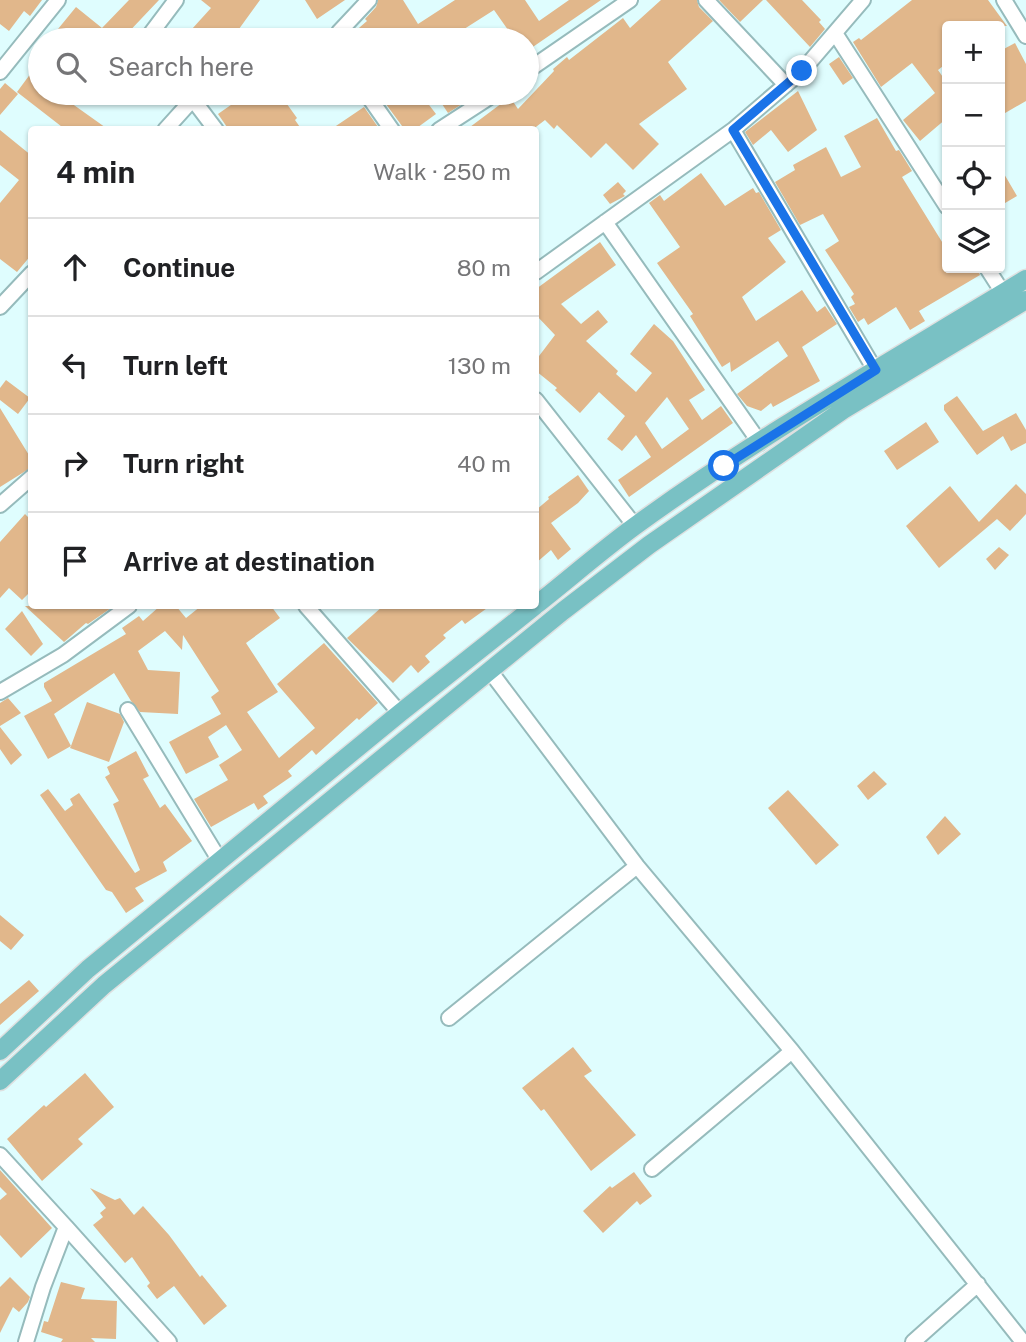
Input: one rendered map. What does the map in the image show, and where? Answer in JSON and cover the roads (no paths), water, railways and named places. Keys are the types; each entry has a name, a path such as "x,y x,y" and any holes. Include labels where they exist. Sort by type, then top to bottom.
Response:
{"main road":[{"path":"539,602 635,526 760,443 1026,279"},
{"path":"0,1081 104,985 573,603 734,485 843,410 1026,300"},
{"path":"0,1051 88,969 530,609"}],"street":[{"path":"35,28 58,0"},
{"path":"155,28 176,0"},
{"path":"343,28 369,0"},
{"path":"539,63 630,0"},
{"path":"706,0 786,85"},
{"path":"539,270 733,130 802,71 863,0"},
{"path":"1004,0 1026,36"},
{"path":"835,33 942,199"},
{"path":"0,72 28,37"},
{"path":"168,126 184,105"},
{"path":"198,105 213,126"},
{"path":"374,105 389,126"},
{"path":"445,126 478,105"},
{"path":"733,130 876,370"},
{"path":"605,222 760,443"},
{"path":"990,273 1003,293"},
{"path":"0,307 28,277"},
{"path":"539,404 635,526"},
{"path":"0,505 28,480"},
{"path":"0,692 63,655 125,609"},
{"path":"309,609 400,713"},
{"path":"490,671 637,866 792,1051 978,1284 1017,1339"},
{"path":"128,710 220,861"},
{"path":"449,1018 637,866"},
{"path":"652,1169 792,1051"},
{"path":"0,1155 169,1342"},
{"path":"26,1342 66,1227"},
{"path":"913,1342 978,1284"}]}
